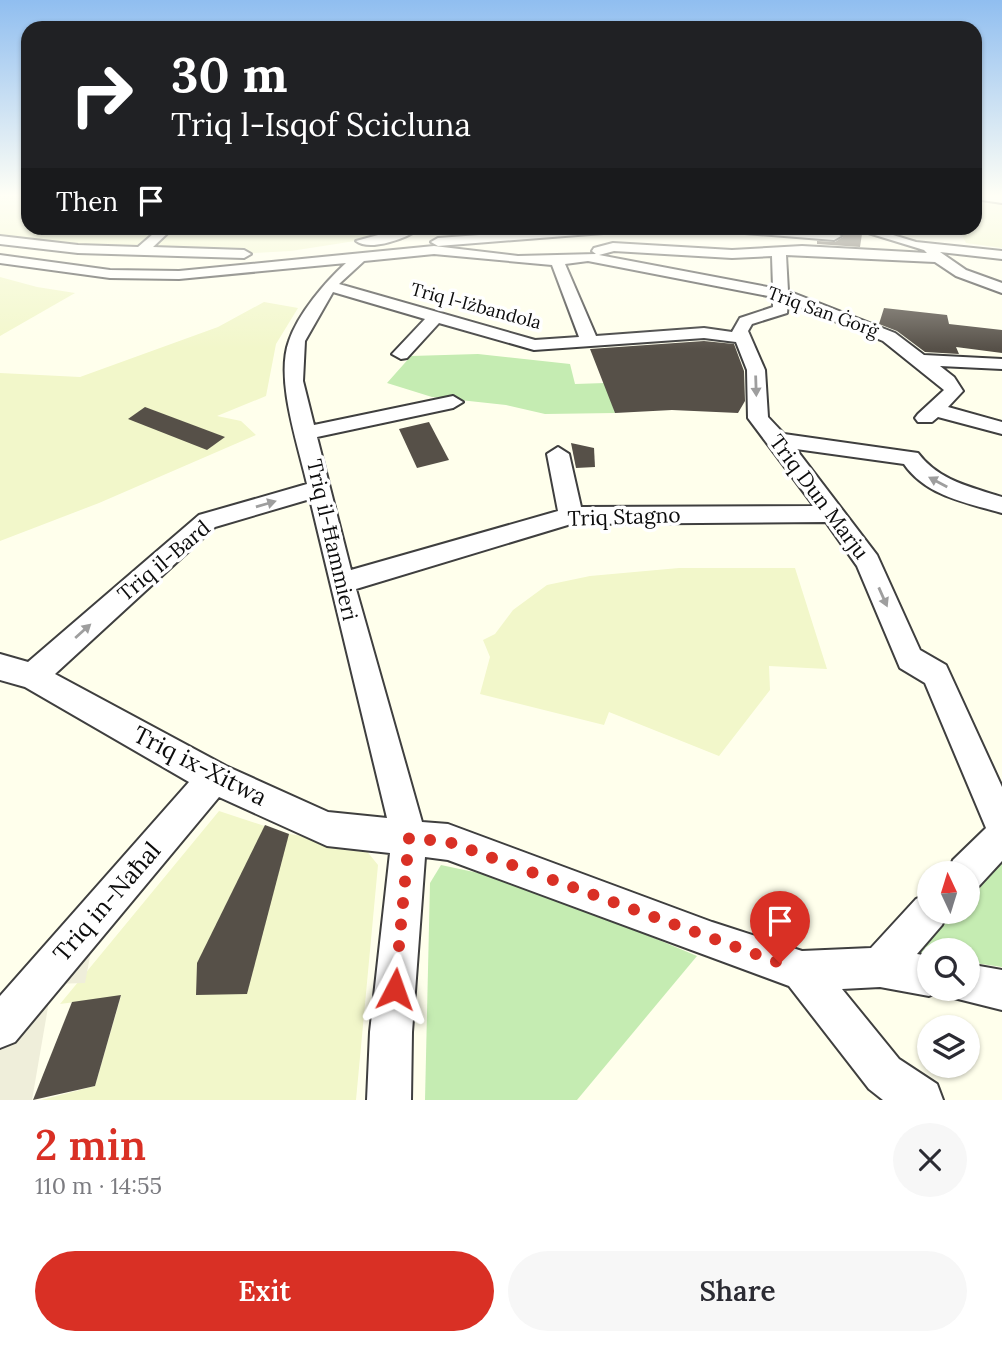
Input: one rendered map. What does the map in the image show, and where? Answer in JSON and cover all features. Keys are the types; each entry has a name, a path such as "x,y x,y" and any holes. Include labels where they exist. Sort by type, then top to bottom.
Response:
{"street":[{"path":"74,246 140,252 188,259 210,266 398,246"},
{"path":"140,252 146,246"},
{"path":"0,259 110,274 166,275 362,250 370,246"},
{"name":"Triq San Ġorġ","path":"362,250 385,253 434,250 446,246"},
{"path":"866,246 869,253"},
{"path":"918,246 932,252 959,274 1002,288"},
{"path":"589,257 601,249 613,247 721,253 790,250 1002,255"},
{"path":"0,249 188,259"},
{"name":"Triq il-Ħammieri","path":"362,250 329,286 297,341 294,381 341,583 409,838"},
{"name":"Triq San Ġorġ","path":"434,250 464,256 557,261 589,257 782,294 889,337 948,382"},
{"path":"742,338 740,331 746,321 781,310 790,250"},
{"path":"721,253 736,284"},
{"path":"557,261 589,340"},
{"name":"Triq l-Iżbandola","path":"329,286 534,345 704,333 742,338"},
{"path":"401,354 436,316"},
{"name":"Triq Dun Marju","path":"742,338 756,370 758,418 778,440 868,562 910,659 936,674 1002,826"},
{"path":"922,360 1002,364"},
{"path":"981,362 987,374 948,382 954,391 929,413 1002,428"},
{"path":"308,433 453,402"},
{"path":"778,440 911,458 917,470 944,486 1002,505"},
{"path":"558,454 571,516"},
{"name":"Triq il-Bard","path":"32,676 207,521 320,488"},
{"name":"Triq Stagno","path":"341,583 571,516 831,514"},
{"name":"Triq ix-Xitwa","path":"0,667 32,676 214,778 327,829 449,842 712,941 802,971"},
{"name":"Triq in-Naħal","path":"0,1027 214,778"},
{"path":"978,861 1002,836"},
{"path":"389,1100 392,1020 409,838"},
{"path":"880,967 918,924"},
{"path":"802,971 880,967 917,974"},
{"path":"802,971 884,1074 921,1100"},
{"path":"980,986 1002,990"}],"green space":[{"path":"73,246 321,246 291,251 217,255"},
{"path":"0,277 37,287 75,293 0,336"},
{"path":"264,302 298,308 276,344 266,396 217,416 241,421 256,435 99,503 0,541 0,373 80,377 218,327"},
{"path":"478,354 570,364 575,384 605,383 615,413 545,414 506,405 432,397 387,383 411,356"},
{"path":"679,568 795,568 827,669 769,666 770,690 719,756 609,712 604,725 480,694 490,657 483,640 495,634 513,610 547,585 590,576"},
{"path":"219,811 289,834 361,844 378,865 356,1100 41,1100 95,1086 121,996 60,1004"},
{"path":"1002,859 1002,967 980,964 980,938 922,938 937,924 980,924 980,881"},
{"path":"441,865 521,882 697,956 577,1100 425,1100 430,883"},
{"path":"917,943 917,953 908,952"}],"shaded area":[{"path":"103,887 85,983 52,984 32,1100 0,1100 0,1009"}],"building":[{"path":"884,308 947,315 949,324 1002,330 1002,353 956,347 959,354 925,352 897,331 879,324"},
{"path":"704,341 734,344 744,371 745,401 738,413 672,410 615,413 590,349"},
{"path":"145,407 225,437 207,450 128,419"},
{"path":"429,422 449,460 417,468 399,429"},
{"path":"571,443 594,448 595,467 576,468"},
{"path":"265,825 289,834 247,994 196,995 197,963"},
{"path":"121,995 95,1086 33,1100 72,1002"}],"route":[{"path":"395,989 409,838 449,842 712,941 780,963"}]}
